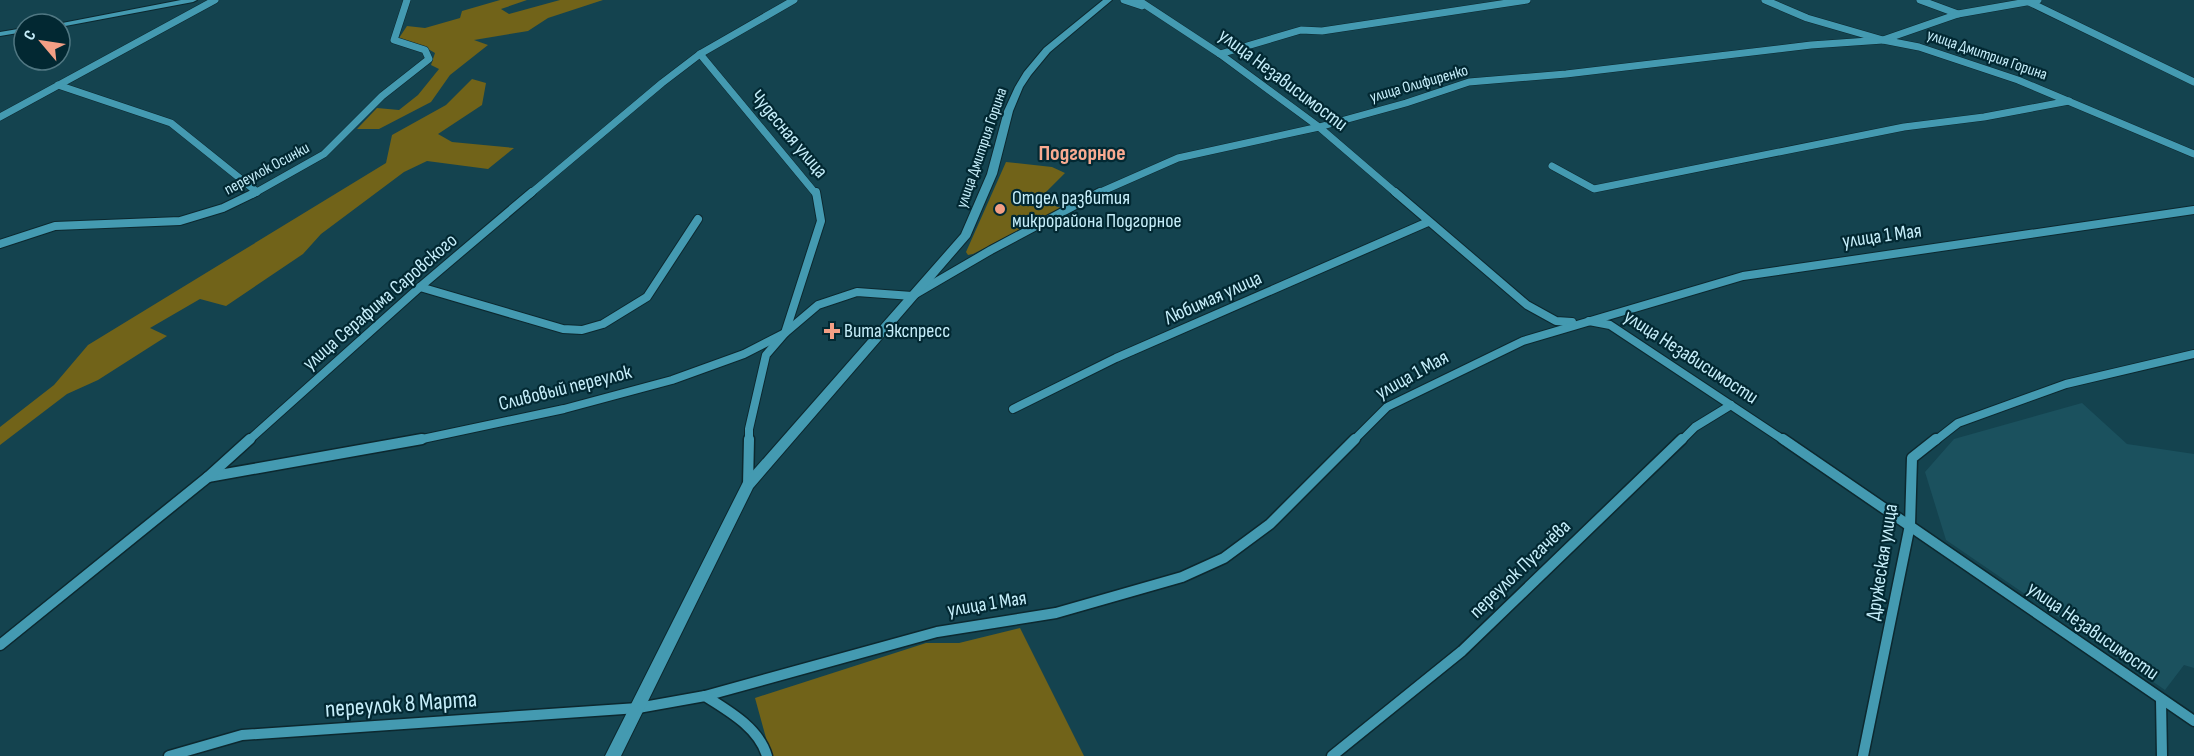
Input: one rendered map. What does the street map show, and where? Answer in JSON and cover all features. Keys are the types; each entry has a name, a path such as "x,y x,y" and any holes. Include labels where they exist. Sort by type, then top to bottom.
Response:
{"street":[{"path":"72,23 193,0"},
{"path":"0,117 215,0"},
{"name":"переулок Осинки","path":"0,244 55,226 180,221 223,208 257,192 324,153 382,96 429,59 425,50 394,40 407,0"},
{"name":"улица Серафима Саровского","path":"0,645 208,477 420,287 662,83 700,54 794,0"},
{"name":"улица Дмитрия Горина","path":"912,296 966,235 983,200 1017,88 1047,51 1108,0"},
{"path":"1124,0 1148,8"},
{"path":"1138,0 1148,8"},
{"path":"1220,54 1301,30 1322,31 1527,0"},
{"name":"улица Дмитрия Горина","path":"1765,0 1808,18 1883,40 1919,47 2018,80 2194,154"},
{"path":"1920,0 1958,14"},
{"name":"улица Олифиренко","path":"912,296 1087,198 1178,158 1318,127 1406,103 1469,82 1566,74 1811,45 1883,40 1958,14 2038,0"},
{"path":"2027,1 2194,82"},
{"name":"улица Независимости","path":"1148,8 1220,54 1318,127 1513,295 1540,314 1556,321 1610,325 1910,525 2194,721"},
{"name":"Чудесная улица","path":"700,54 816,192 821,220 785,333 766,355 749,429 748,485"},
{"path":"58,85 171,123 257,192"},
{"path":"1552,166 1594,189 1893,129 1984,117 2070,102"},
{"path":"0,108 16,108"},
{"name":"улица 1 Мая","path":"638,708 705,696 937,632 1056,613 1182,577 1224,558 1270,524 1387,407 1523,341 1581,322 1743,276 2194,210"},
{"path":"420,287 563,329 582,330 603,324 647,297 698,219"},
{"name":"Любимая улица","path":"1013,409 1116,358 1428,222"},
{"name":"Сливовый переулок","path":"208,477 435,436 564,409 672,380 744,354 785,333 818,305 857,292 912,296"},
{"path":"614,756 748,485 912,296"},
{"name":"Дружеская улица","path":"1863,756 1910,525 1912,458 1958,423 2066,384 2194,354"},
{"name":"переулок Пугачёва","path":"1332,756 1462,651 1695,427 1731,405"},
{"path":"705,696 733,713 763,742 766,756"},
{"path":"2161,700 2162,756"},
{"name":"переулок 8 Марта","path":"169,756 242,735 638,708"}],"shaded area":[{"path":"500,0 527,0 501,9 509,14 560,0 603,0 548,18 528,31 474,40 488,45 450,75 431,102 379,129 357,129 377,108 399,110 418,95 439,69 431,65 435,53 423,46 399,38 407,26 425,28 460,18 462,11"},
{"path":"472,79 486,83 482,105 438,134 452,142 514,148 488,169 427,161 404,172 321,234 303,254 226,306 200,299 150,328 167,336 98,380 67,394 0,445 0,427 54,385 88,345 386,163 392,135 446,105"},
{"path":"1006,162 1052,167 1065,173 1038,200 1061,208 968,255 966,252"},
{"path":"2082,403 2127,444 2194,454 2194,668 2184,665 2165,690 1946,540 1925,472 1954,439"},
{"path":"1020,628 1084,756 771,756 755,698 926,643 959,643"}],"place":[{"name":"Отдел развития микрорайона Подгорное","path":"1000,209"},
{"name":"Вита Экспресс","path":"832,331"}],"district":[{"name":"Подгорное","path":"1082,153"}]}
